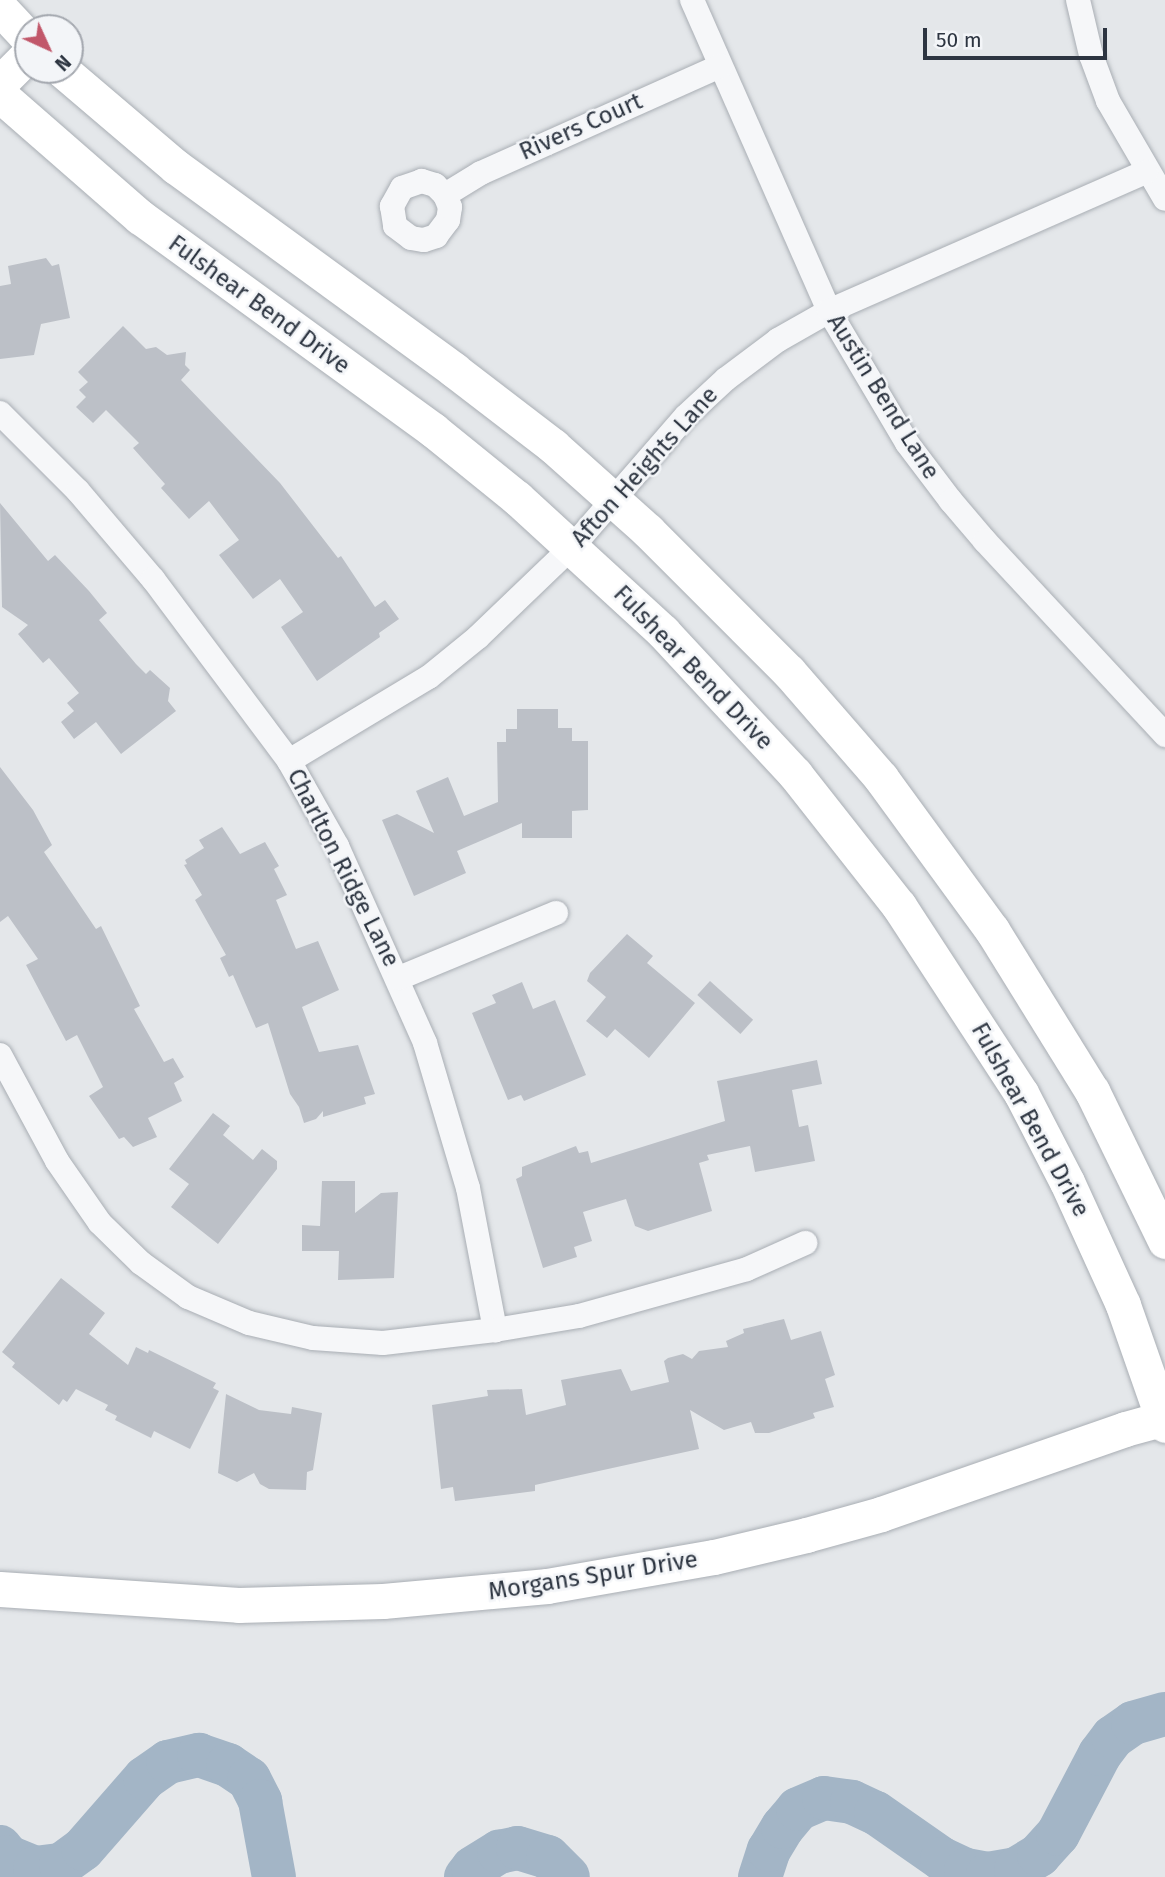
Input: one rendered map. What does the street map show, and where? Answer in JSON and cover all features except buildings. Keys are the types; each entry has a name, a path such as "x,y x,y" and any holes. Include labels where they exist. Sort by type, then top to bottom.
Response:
{"main road":[{"path":"0,8 14,23"},
{"path":"0,83 14,69"},
{"path":"78,84 176,167 454,370 553,446 614,500 789,672 923,832 992,930 1059,1036 1122,1149 1165,1241"},
{"name":"Fulshear Bend Drive","path":"0,95 140,217 476,463 573,546 704,673 795,774 856,847 940,965 1020,1093 1067,1182 1124,1305 1164,1421"},
{"name":"Morgans Spur Drive","path":"0,1588 237,1605 383,1601 547,1586 702,1559 806,1535 881,1514 1112,1433 1164,1421"}],"street":[{"name":"Austin Bend Lane","path":"692,0 829,311 890,417 936,484 1165,734"},
{"path":"1078,0 1099,79 1146,172 1165,199"},
{"name":"Rivers Court","path":"445,195 510,157 720,66"},
{"name":"Afton Heights Lane","path":"289,761 429,677 478,637 573,546 685,416 726,379 778,340 829,311 1146,172"},
{"name":"Charlton Ridge Lane","path":"1,413 78,491 153,579 289,761 337,846 398,978 425,1043 450,1118 468,1188 495,1330"},
{"path":"398,978 556,913"},
{"path":"0,1055 57,1161 100,1223 141,1263 188,1297 249,1323 313,1338 383,1343 495,1330 579,1316 747,1269 805,1243"}],"waterway":[{"path":"760,1877 769,1850 783,1827 798,1809 824,1798 852,1802 876,1813 942,1859 966,1870 988,1874 1016,1869 1039,1855 1058,1834 1100,1754 1113,1737 1133,1723 1165,1714"},
{"path":"0,1847 8,1857 35,1868 61,1865 83,1849 145,1778 168,1762 199,1755 228,1765 249,1779 260,1801 274,1877"},
{"path":"466,1877 473,1868 499,1852 518,1848 548,1857 568,1877"}]}
